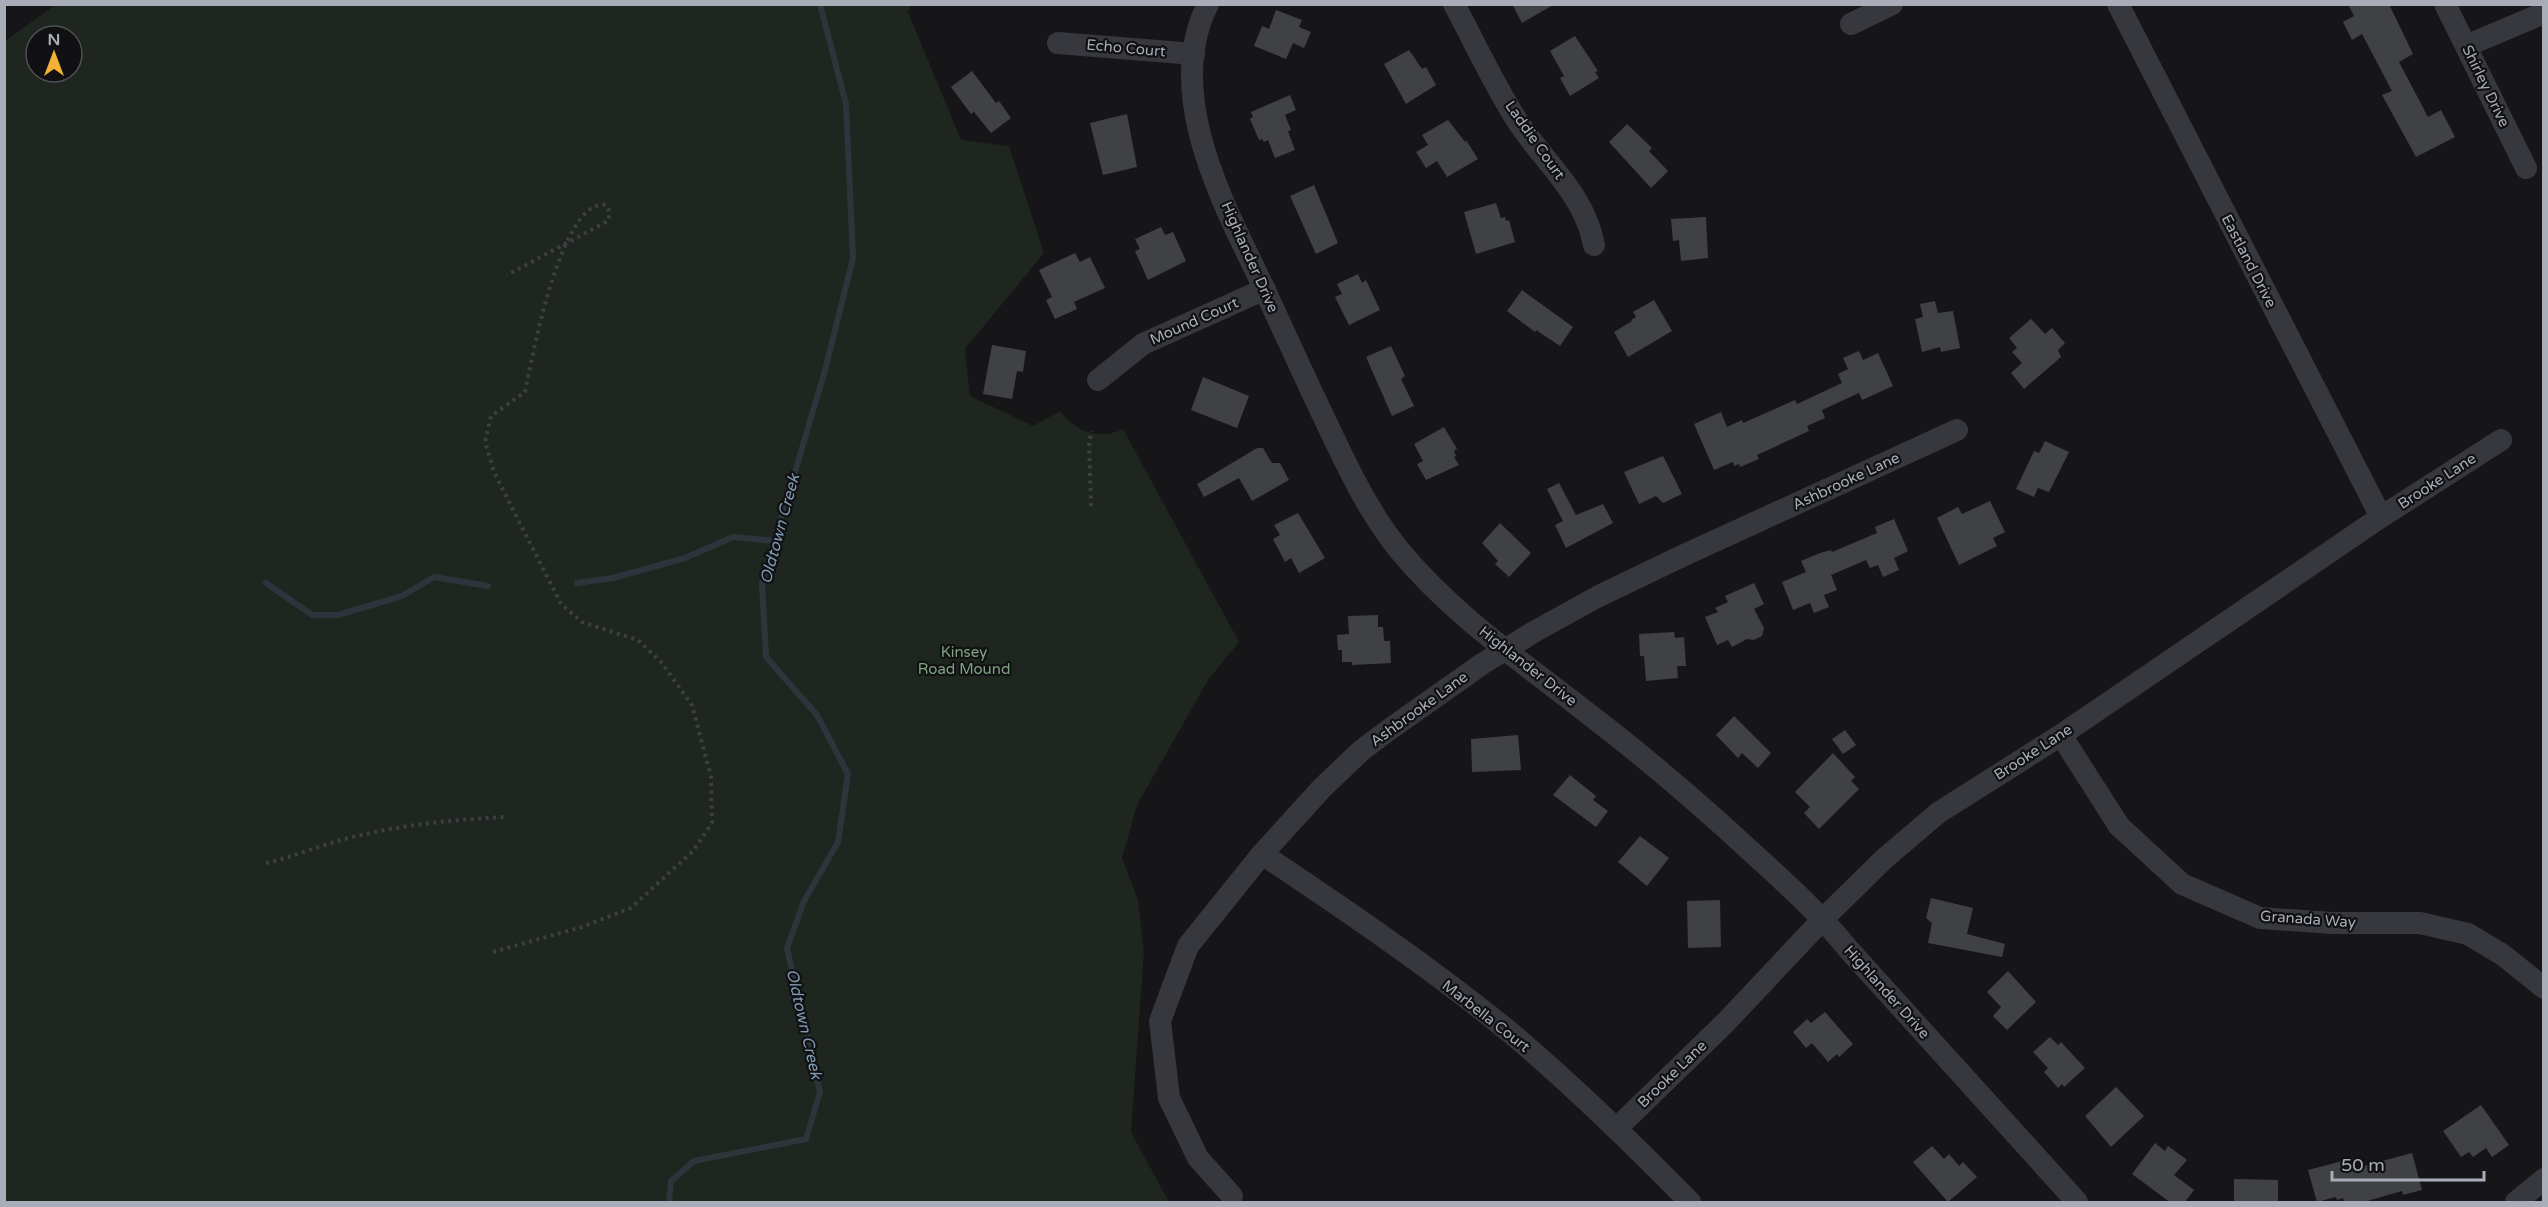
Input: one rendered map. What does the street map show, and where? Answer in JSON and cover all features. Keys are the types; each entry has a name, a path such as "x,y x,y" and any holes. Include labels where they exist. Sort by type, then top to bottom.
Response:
{"street":[{"name":"Highlander Drive","path":"1209,4 1197,34 1194,54 1194,98 1205,154 1240,238 1353,478 1381,527 1443,598 1505,650 1666,775 1824,918 1849,950 2077,1203"},
{"name":"Laddie Court","path":"1454,4 1518,121 1577,197 1591,227 1594,245"},
{"path":"1851,24 1892,4"},
{"name":"Eastland Drive","path":"2118,4 2381,517"},
{"name":"Shirley Drive","path":"2445,4 2526,168"},
{"path":"2466,46 2544,13"},
{"name":"Echo Court","path":"1058,43 1194,54"},
{"name":"Mound Court","path":"1098,380 1143,344 1264,289"},
{"name":"Ashbrooke Lane","path":"1232,1196 1198,1158 1169,1098 1160,1021 1188,946 1262,854 1322,788 1362,750 1505,650 1607,592 1957,430"},
{"name":"Brooke Lane","path":"1618,1127 1726,1022 1824,918 1884,859 1938,813 2061,735 2381,517 2501,440"},
{"name":"Granada Way","path":"2061,735 2119,826 2182,885 2260,918 2332,923 2420,923 2468,934 2503,955 2544,988"},
{"name":"Marbella Court","path":"1262,854 1394,943 1512,1034 1618,1127 1690,1203"},
{"path":"2516,1203 2544,1179"}],"path":[{"path":"492,952 582,927 631,908 693,851 712,823 711,777 692,705 661,662 638,640 582,622 561,604 494,472 486,442 492,416 525,392 544,303 567,241 587,209 598,204 606,205 610,212 608,221 567,241 507,275"},
{"path":"1091,506 1089,442 1092,431"},
{"path":"266,863 295,856 343,839 388,829 444,820 504,817"}],"green space":[{"name":"Kinsey Road Mound","path":"55,5 912,5 908,12 961,140 1009,146 1044,253 965,349 970,396 1033,426 1060,411 1074,424 1088,432 1105,434 1123,429 1239,642 1208,680 1137,805 1122,858 1138,900 1144,952 1131,1132 1169,1202 5,1202 4,42 24,27 24,84 84,84 84,24 29,24"}],"building":[{"path":"1512,4 1555,4 1522,23"},
{"path":"2348,4 2389,4 2413,54 2399,62 2428,117 2441,110 2455,137 2416,157 2382,95 2392,91 2362,34 2352,40 2343,22 2354,16"},
{"path":"1276,10 1302,20 1299,27 1311,32 1304,48 1293,43 1286,59 1254,46 1262,26 1269,29"},
{"path":"1575,36 1598,71 1595,72 1599,78 1570,96 1560,78 1564,76 1550,51"},
{"path":"1409,50 1422,69 1426,67 1436,85 1406,104 1384,64"},
{"path":"972,71 996,103 999,101 1011,118 991,133 974,112 971,114 951,87"},
{"path":"1290,95 1296,110 1285,115 1295,150 1275,158 1268,140 1264,142 1262,139 1259,140 1250,119 1253,117 1251,112"},
{"path":"1127,114 1137,167 1103,175 1090,123"},
{"path":"1448,120 1465,142 1466,140 1478,159 1447,177 1437,161 1426,168 1416,152 1428,145 1422,135"},
{"path":"1627,124 1652,148 1649,151 1668,171 1651,188 1609,142"},
{"path":"1314,185 1338,243 1316,254 1290,196"},
{"path":"1496,203 1501,218 1505,217 1506,221 1509,220 1515,242 1476,254 1464,212"},
{"path":"1706,217 1708,258 1681,261 1679,240 1673,241 1671,219"},
{"path":"1161,227 1165,235 1173,232 1186,261 1148,280 1135,251 1140,249 1135,239"},
{"path":"1075,253 1080,262 1090,257 1105,288 1074,302 1077,309 1055,319 1046,300 1052,297 1039,270"},
{"path":"1358,274 1362,283 1366,280 1380,310 1349,325 1335,297 1342,294 1337,284"},
{"path":"1522,290 1573,327 1560,346 1536,330 1535,332 1507,311"},
{"path":"1654,300 1672,331 1628,357 1614,332 1636,317 1633,312"},
{"path":"1935,301 1938,313 1953,311 1960,348 1941,352 1940,347 1922,352 1915,319 1923,317 1920,304"},
{"path":"2031,319 2045,334 2052,328 2065,343 2058,350 2061,357 2024,389 2011,373 2022,363 2012,352 2017,348 2009,338"},
{"path":"992,345 1026,351 1023,372 1017,371 1012,399 983,394"},
{"path":"1391,346 1405,376 1401,379 1414,406 1392,416 1366,357"},
{"path":"1859,351 1863,360 1878,353 1893,386 1862,400 1859,393 1822,410 1825,418 1807,426 1809,431 1757,455 1759,459 1740,467 1739,464 1734,466 1733,462 1714,470 1694,424 1721,412 1727,427 1742,420 1743,423 1795,400 1797,404 1842,383 1838,374 1848,369 1843,358"},
{"path":"1203,377 1249,396 1237,428 1191,410"},
{"path":"1444,427 1457,449 1454,451 1456,456 1454,457 1459,465 1426,480 1417,464 1423,461 1414,444"},
{"path":"2045,441 2069,452 2049,492 2038,488 2034,497 2016,489 2034,451 2039,453"},
{"path":"1257,448 1263,448 1272,463 1280,463 1289,480 1252,501 1239,478 1204,497 1197,484"},
{"path":"1663,456 1682,494 1663,503 1656,496 1639,504 1624,472"},
{"path":"1559,483 1576,515 1603,504 1613,523 1566,548 1555,525 1563,521 1547,489"},
{"path":"1990,501 2005,532 1993,538 1997,546 1959,565 1937,518 1958,507 1962,514"},
{"path":"1298,513 1325,558 1299,573 1291,558 1285,562 1273,539 1280,535 1274,525"},
{"path":"1894,519 1908,551 1894,558 1899,570 1883,577 1878,565 1870,568 1866,560 1831,575 1837,590 1824,595 1829,607 1814,613 1810,603 1793,610 1782,582 1806,572 1801,561 1820,553 1831,550 1832,552 1877,533 1875,527"},
{"path":"1500,523 1531,553 1509,577 1495,564 1498,561 1482,543"},
{"path":"1754,583 1764,604 1754,609 1764,628 1762,636 1754,640 1747,639 1732,647 1728,640 1717,645 1705,617 1718,612 1715,608 1728,602 1725,596"},
{"path":"1378,615 1378,627 1383,627 1384,641 1390,641 1391,663 1352,665 1352,662 1342,662 1342,650 1338,650 1337,635 1349,634 1348,616"},
{"path":"1674,632 1675,638 1684,637 1686,666 1677,666 1678,678 1646,681 1644,656 1640,656 1639,634"},
{"path":"1734,716 1771,753 1758,768 1742,753 1738,758 1716,735"},
{"path":"1845,730 1856,745 1843,754 1832,739"},
{"path":"1518,735 1521,770 1472,772 1471,739"},
{"path":"1833,753 1855,777 1851,781 1859,789 1819,829 1804,813 1810,807 1795,792"},
{"path":"1570,775 1596,796 1593,800 1608,811 1596,827 1553,795"},
{"path":"1640,836 1669,858 1647,886 1618,862"},
{"path":"1931,898 1973,908 1967,934 2005,944 2002,957 1928,943 1932,923 1926,918"},
{"path":"1720,900 1721,947 1688,948 1687,901"},
{"path":"2008,971 2036,1002 2007,1030 1993,1016 2001,1007 1987,992"},
{"path":"1825,1012 1853,1044 1839,1057 1837,1054 1828,1062 1812,1043 1806,1048 1793,1032 1807,1019 1811,1023"},
{"path":"2050,1037 2058,1045 2061,1042 2085,1068 2064,1087 2062,1084 2058,1088 2044,1072 2048,1068 2033,1052"},
{"path":"2116,1087 2144,1116 2111,1147 2085,1116"},
{"path":"2481,1105 2509,1145 2492,1157 2486,1148 2473,1157 2469,1152 2461,1157 2443,1131"},
{"path":"2155,1143 2165,1151 2168,1146 2187,1160 2174,1175 2194,1190 2184,1203 2171,1203 2132,1174"},
{"path":"1932,1146 1944,1159 1949,1154 1959,1166 1963,1162 1977,1177 1948,1202 1913,1162"},
{"path":"2412,1153 2422,1190 2403,1195 2402,1191 2360,1203 2344,1203 2343,1198 2337,1200 2336,1197 2317,1202 2308,1170 2354,1158 2356,1168"},
{"path":"2234,1179 2278,1180 2278,1203 2234,1203"}],"waterway":[{"name":"Oldtown Creek","path":"669,1202 671,1181 694,1161 806,1139 820,1092 787,948 804,901 838,842 848,774 817,715 766,657 762,583 824,374 853,258 846,104 820,4"},
{"path":"577,583 613,578 685,558 733,537 775,541"},
{"path":"266,583 312,615 338,615 402,596 434,577 488,586"}]}
